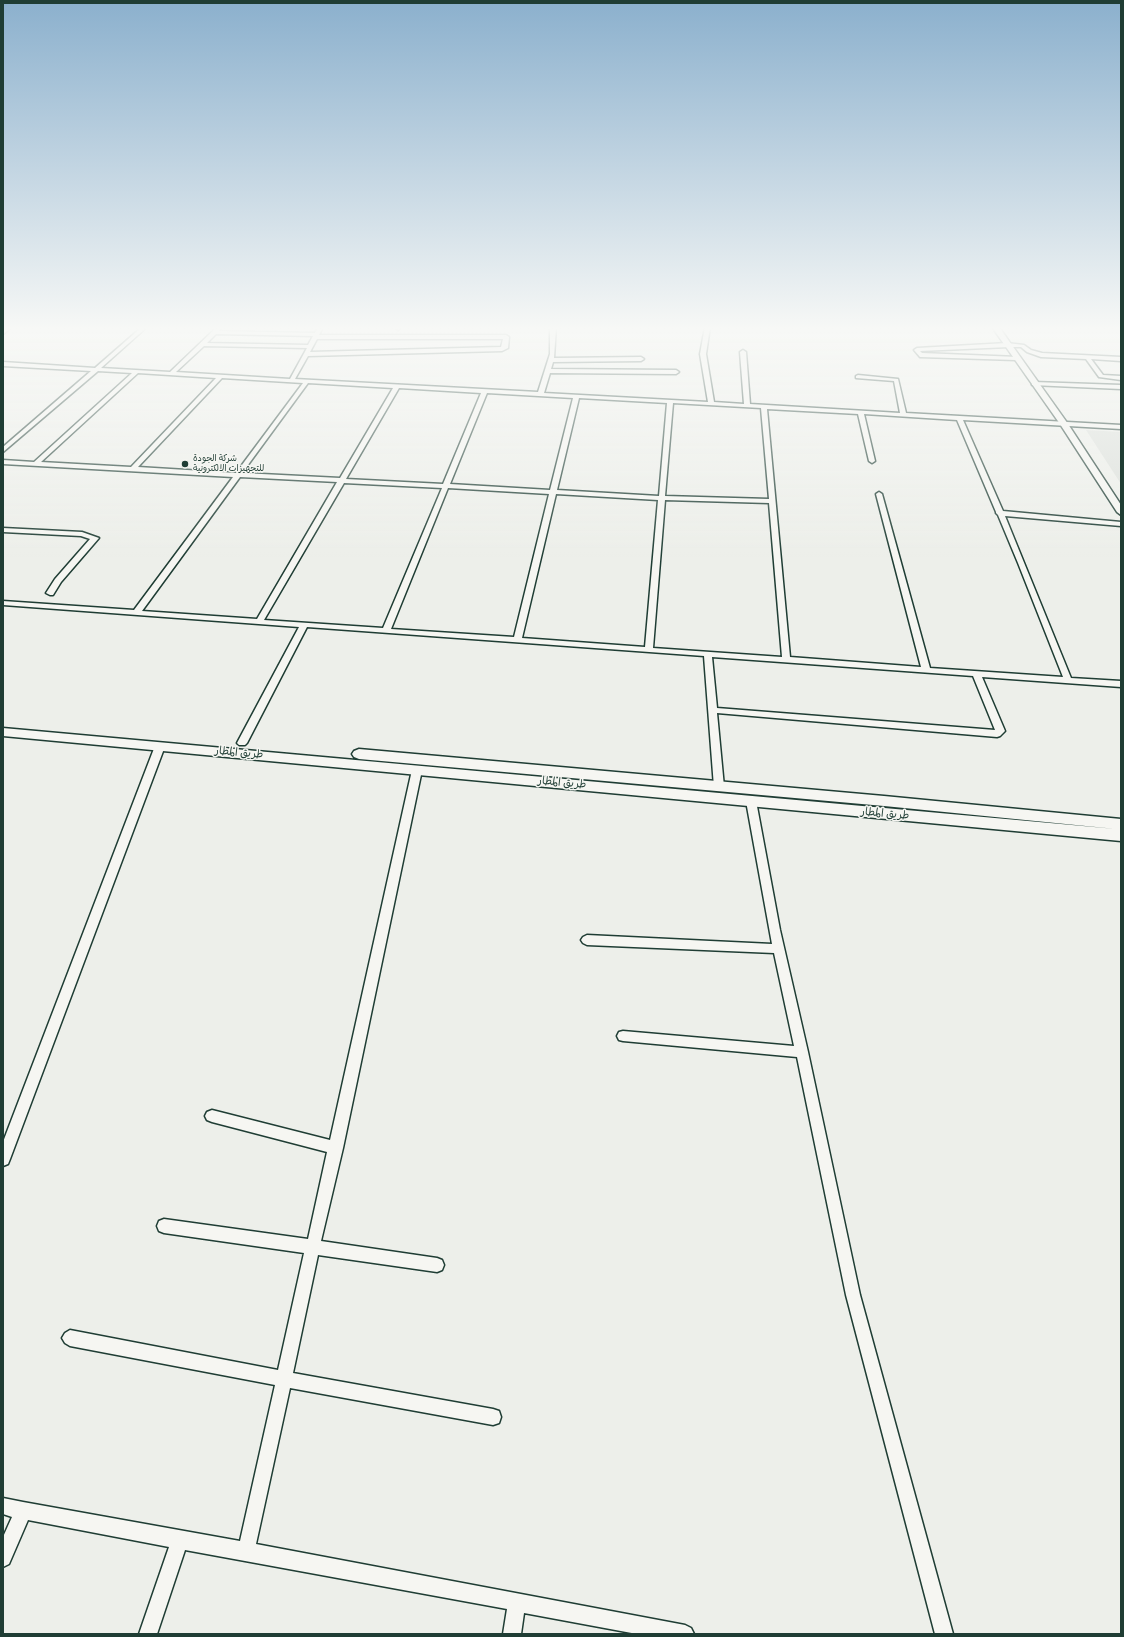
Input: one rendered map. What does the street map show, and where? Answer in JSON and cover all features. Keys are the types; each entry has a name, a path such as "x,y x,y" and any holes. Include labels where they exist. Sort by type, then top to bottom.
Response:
{"highway":[{"name":"طريق المطار","path":"3,721 242,743 417,770 751,801 886,807 1121,824"},
{"name":"طريق المطار","path":"3,732 160,746 332,757 719,787 1121,835"}],"main road":[{"path":"1049,403 1064,424 1121,512"}],"street":[{"path":"3,450 57,403"},
{"path":"36,464 103,403"},
{"path":"133,469 195,403"},
{"path":"136,613 291,403"},
{"path":"259,622 387,403"},
{"path":"386,631 481,403"},
{"path":"517,640 574,403"},
{"path":"649,650 670,403"},
{"path":"699,403 1121,428"},
{"path":"901,403 903,415"},
{"path":"764,407 786,660"},
{"path":"861,413 872,461"},
{"path":"960,418 999,513 1022,563 1068,680"},
{"path":"3,462 342,479 661,498 772,501"},
{"path":"879,494 926,670"},
{"path":"999,513 1121,524"},
{"path":"3,530 82,534 94,538 58,581 50,593"},
{"path":"3,603 1121,684"},
{"path":"242,743 304,625"},
{"path":"708,654 719,787"},
{"path":"712,710 997,734 1000,731 976,674"},
{"path":"3,1160 160,746"},
{"path":"246,1551 283,1379 336,1148 417,770"},
{"path":"751,801 778,949 802,1052 853,1295 944,1634"},
{"path":"587,940 778,949"},
{"path":"623,1036 802,1052"},
{"path":"212,1116 336,1148"},
{"path":"164,1226 314,1246 437,1265"},
{"path":"70,1338 283,1379 493,1416"},
{"path":"3,1506 23,1511 246,1551 686,1634"},
{"path":"3,1558 23,1511"},
{"path":"148,1634 180,1540"},
{"path":"512,1634 517,1603"}],"shaded area":[{"path":"1086,430 1121,432 1121,484"}],"place":[{"name":"شركة الجودة للتجهيزات الالكترونية","path":"185,464"}]}
